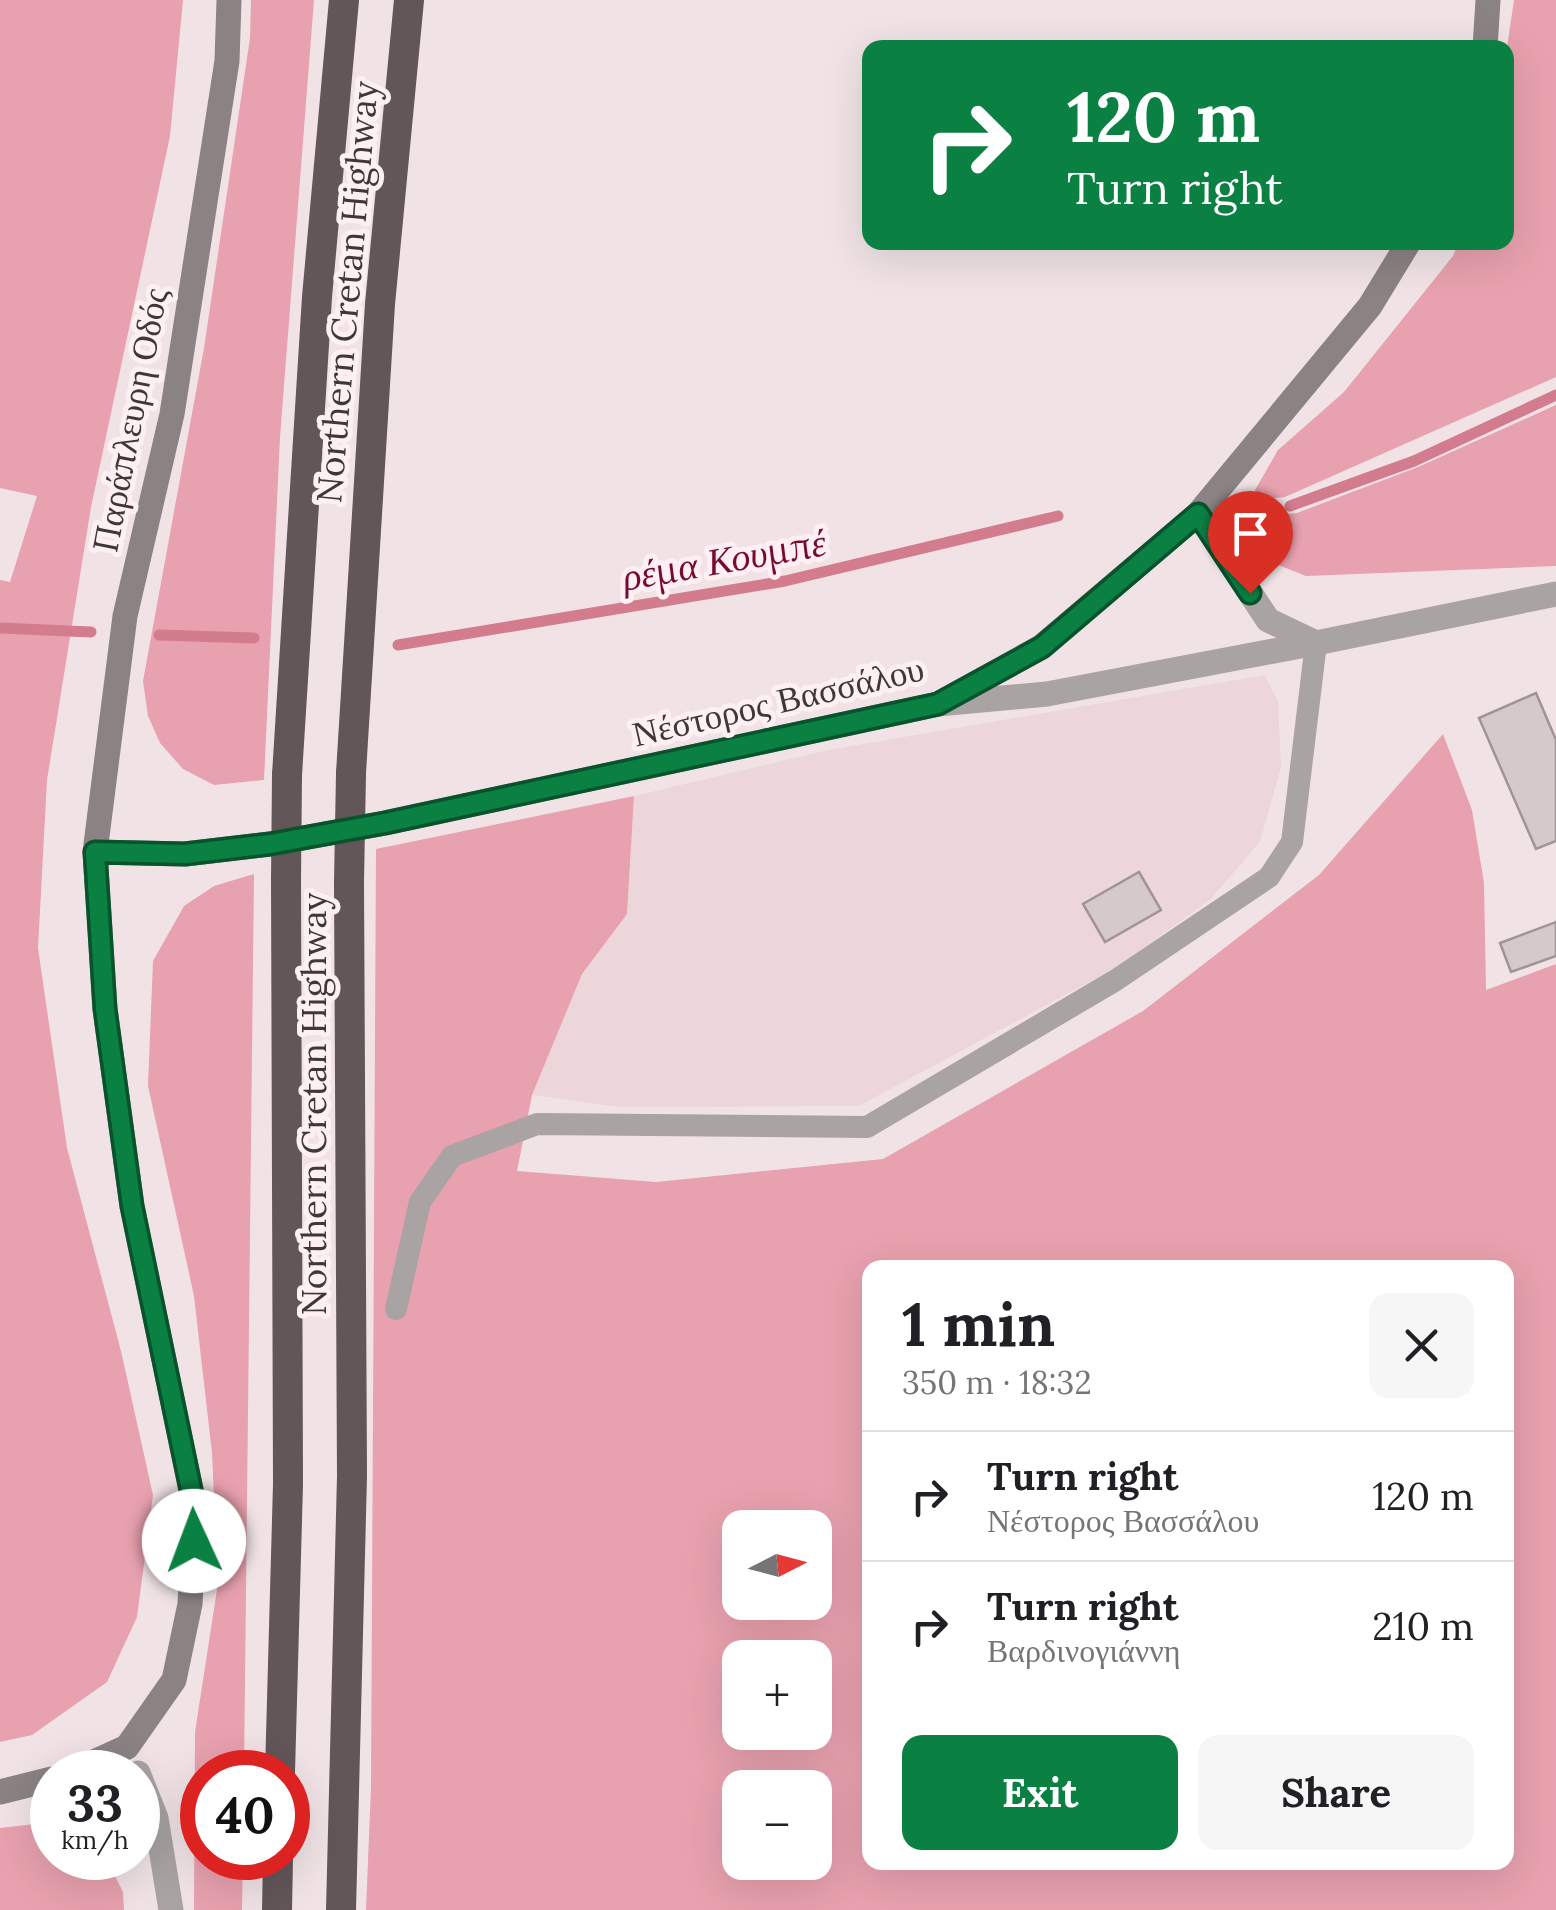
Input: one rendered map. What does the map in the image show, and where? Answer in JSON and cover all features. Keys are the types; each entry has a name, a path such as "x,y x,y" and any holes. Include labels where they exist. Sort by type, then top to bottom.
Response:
{"highway":[{"name":"Northern Cretan Highway","path":"281,1750 288,1484 287,775 316,317 344,0"},
{"name":"Northern Cretan Highway","path":"341,1910 352,1476 351,773 379,324 408,0"},
{"path":"277,1910 278,1880"}],"street":[{"name":"Παράπλευρη Οδός","path":"126,1747 174,1680 190,1604 195,1509 132,1206 105,1009 95,852 125,616 172,414 226,62 229,0"},
{"path":"1486,40 1488,0"},
{"name":"Νέστορος Βασσάλου","path":"95,852 185,854 270,844 385,823 938,704 1042,647 1198,514 1370,306 1404,250"},
{"path":"1198,514 1268,620 1316,643"},
{"path":"938,704 1047,694 1556,594"},
{"path":"120,1750 127,1750"},
{"path":"0,1792 30,1784"},
{"path":"160,1843 171,1910"}],"lane":[{"path":"396,1309 420,1202 452,1156 537,1124 866,1127 1116,980 1269,877 1292,842 1316,643"}],"shaded area":[{"path":"0,0 183,0 170,136 91,507 47,780 38,948 67,1148 121,1351 153,1495 137,1617 107,1682 32,1735 0,1742 0,580 10,582 37,496 0,488"},
{"path":"251,0 314,0 280,437 264,780 214,785 183,769 160,743 148,716 143,681 204,348 250,38"},
{"path":"1514,0 1556,0 1556,377 1285,497 1257,500 1255,490 1278,450 1344,392 1455,250 1514,250 1514,40 1508,40"},
{"path":"1556,405 1556,566 1306,576 1276,564 1260,516 1297,513 1418,467"},
{"path":"1264,675 1278,701 1281,767 1260,842 1210,900 1117,967 859,1106 619,1107 532,1095 582,974 627,914 634,796 828,750"},
{"path":"1443,734 1472,810 1484,883 1486,990 1556,964 1556,1910 366,1910 371,1787 376,849 634,796 627,914 582,974 532,1095 517,1171 656,1182 883,1159 1143,1011 1319,875"},
{"path":"254,874 244,1750 195,1750 218,1583 212,1453 194,1296 148,1086 153,961 184,906 214,886"},
{"path":"30,1825 30,1880 117,1880 123,1892 124,1910 0,1910 0,1828"},
{"path":"194,1880 243,1880 242,1910 194,1910"}],"building":[{"path":"1536,693 1556,740 1556,841 1536,849 1479,718"},
{"path":"1139,872 1161,910 1105,942 1083,904"},
{"path":"1556,922 1556,956 1511,972 1500,943"}],"waterway":[{"name":"ρέμα Κουμπέ","path":"1290,506 1414,461 1556,395"},
{"name":"ρέμα Κουμπέ","path":"398,645 785,581 1058,516"},
{"name":"ρέμα Κουμπέ","path":"0,628 91,632"},
{"name":"ρέμα Κουμπέ","path":"159,635 254,638"}],"route":[{"path":"194,1541 195,1509 132,1206 105,1009 95,852 185,854 270,844 385,823 938,704 1042,647 1198,514 1250,593"}]}
